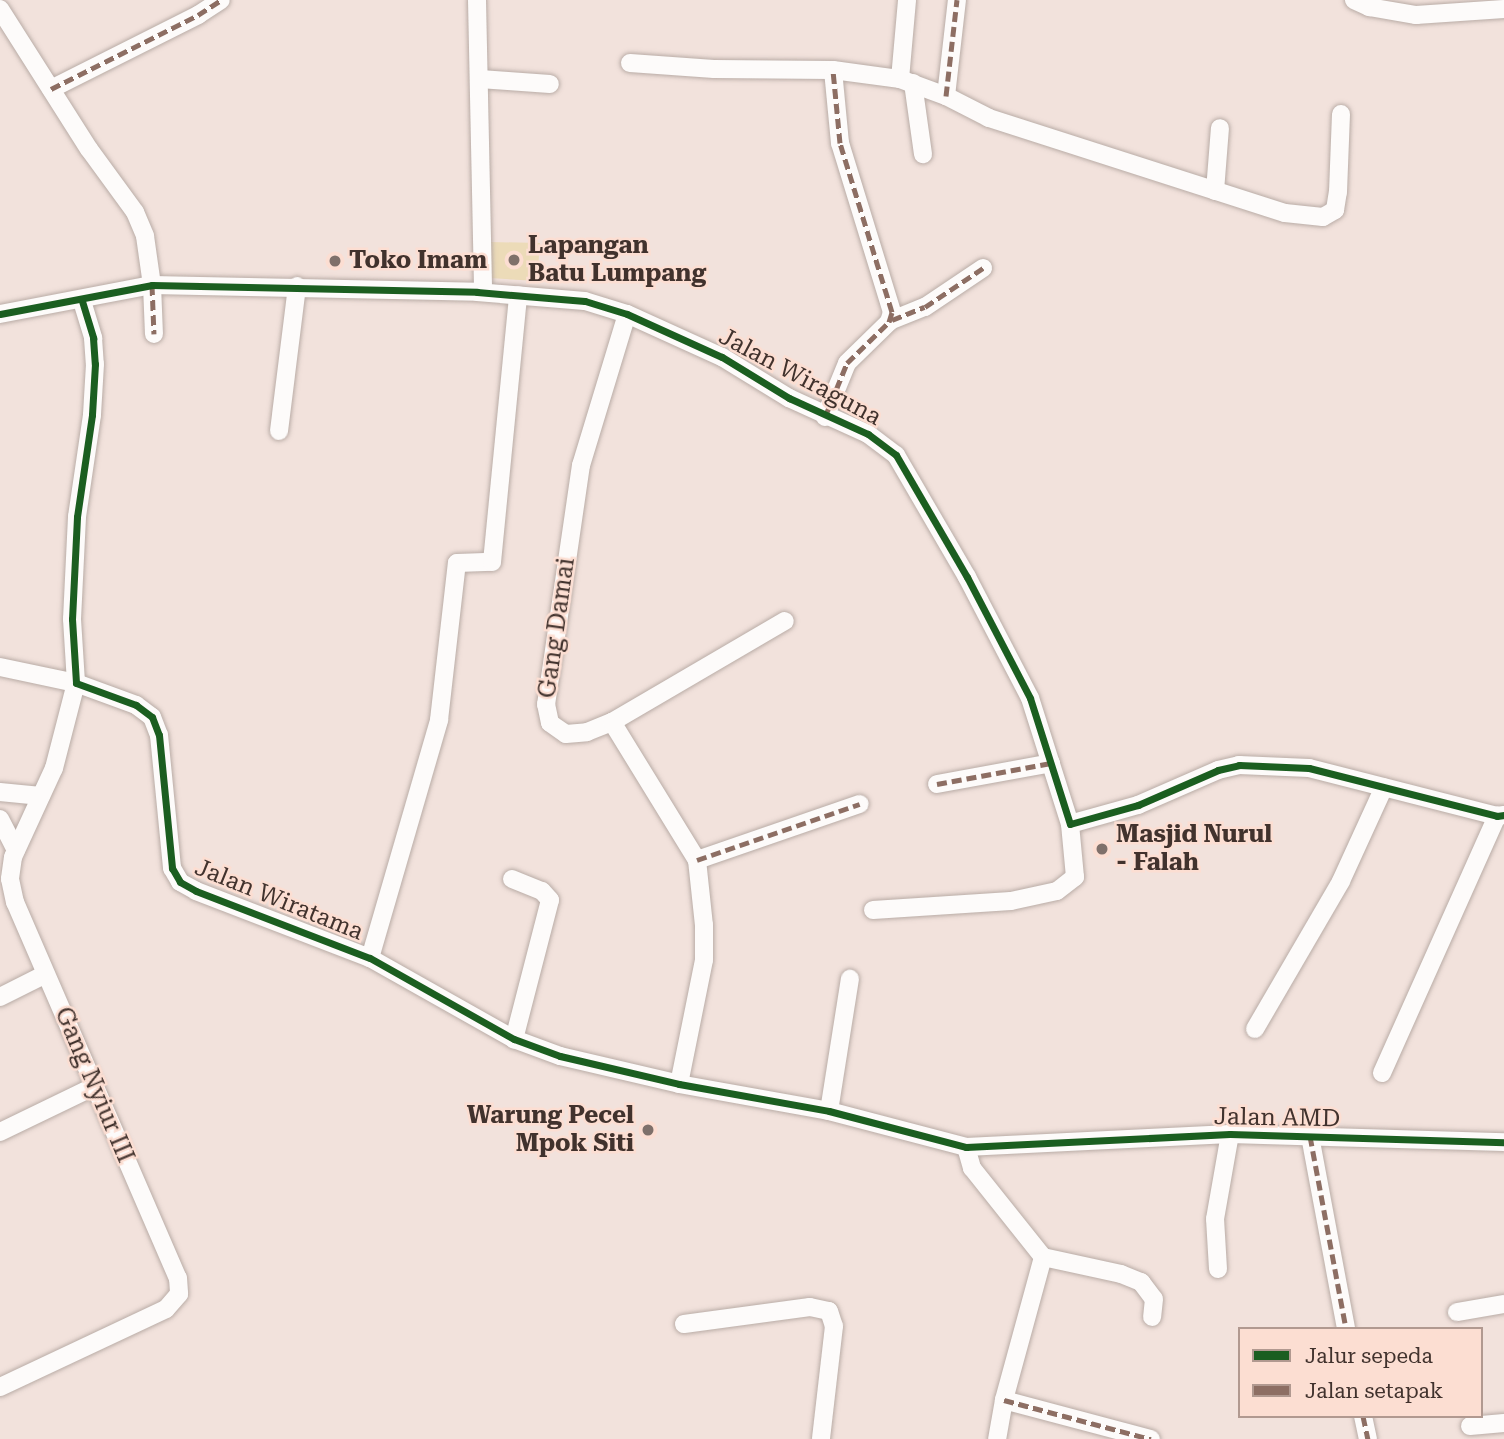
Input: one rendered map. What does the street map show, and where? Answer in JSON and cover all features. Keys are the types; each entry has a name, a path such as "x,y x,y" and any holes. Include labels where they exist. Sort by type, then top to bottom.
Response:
{"street":[{"path":"51,89 198,15 221,0"},
{"path":"477,0 483,292"},
{"path":"908,0 906,81 923,154"},
{"path":"946,96 957,0"},
{"path":"1354,0 1369,7 1416,15 1504,9"},
{"path":"0,9 89,149 135,212 145,236 152,285 154,334"},
{"path":"630,63 714,69 833,70 906,81 946,96 989,118 1285,213 1323,217 1335,210 1341,114"},
{"path":"833,70 840,143 892,306 892,320"},
{"path":"480,79 550,84"},
{"path":"1216,191 1220,128"},
{"path":"825,417 847,363 892,320 925,307 983,268"},
{"name":"Jalan Wiraguna","path":"0,314 152,285 483,292 585,301 627,314 722,357 825,417 868,434 896,455 967,577 1030,698 1070,824 1075,877 1057,891 1012,901 873,910"},
{"path":"279,431 297,286"},
{"path":"370,958 439,720 458,562 492,562 519,295"},
{"path":"9,862 54,768 76,684 72,619 78,517 92,415 95,363 93,338 82,300"},
{"name":"Gang Damai","path":"627,314 581,465 546,704 550,723 566,734 587,732 612,722 785,621"},
{"path":"0,667 76,684"},
{"name":"Jalan Wiratama","path":"76,684 136,705 152,717 159,735 172,868 180,882 196,891 370,958 514,1039 600,1067 829,1111 966,1147"},
{"path":"612,722 697,860 704,925 704,960 679,1084"},
{"path":"937,784 1051,762"},
{"path":"1070,824 1138,804 1218,770 1238,765 1309,768 1500,816 1382,1073"},
{"path":"1255,1029 1341,881 1384,787"},
{"path":"0,792 41,796"},
{"path":"697,860 860,804"},
{"path":"0,819 9,862"},
{"name":"Gang Nyiur III","path":"0,1387 166,1309 179,1294 178,1279 15,902 9,862"},
{"path":"512,879 542,891 550,900 514,1039"},
{"path":"0,997 46,974"},
{"path":"829,1111 850,979"},
{"path":"0,1132 95,1086"},
{"path":"1218,1269 1215,1219 1230,1134"},
{"name":"Jalan AMD","path":"966,1147 1230,1134 1504,1142"},
{"path":"1310,1136 1346,1327"},
{"path":"966,1147 972,1168 1043,1257 1121,1274 1141,1282 1154,1299 1152,1317"},
{"path":"997,1439 1004,1400 1043,1257"},
{"path":"1457,1312 1504,1304"},
{"path":"684,1324 810,1307 829,1311 834,1326 821,1439"},
{"path":"1004,1400 1151,1439"},
{"path":"1363,1418 1368,1439"},
{"path":"1470,1426 1504,1423"}],"shaded area":[{"name":"Lapangan Batu Lumpang","path":"490,242 540,243 537,281 489,278"}],"marked path":[{"path":"51,89 198,15 221,0"},
{"path":"946,96 957,0"},
{"path":"825,417 847,363 889,322 892,312 840,143 833,70"},
{"path":"892,320 925,307 983,268"},
{"path":"152,285 154,334"},
{"path":"937,784 1051,763"},
{"path":"697,860 860,804"},
{"path":"1310,1136 1346,1327"},
{"path":"1004,1400 1151,1439"},
{"path":"1363,1418 1368,1439"}],"cycle path":[{"path":"0,314 152,285 477,292 585,301 627,314 722,357 789,398 868,434 896,455 967,577 1030,698 1070,824 1138,805 1218,770 1239,765 1309,768 1497,816 1504,815"},
{"path":"82,301 93,338 95,364 92,415 77,517 72,619 76,683 136,705 152,717 159,735 172,868 180,882 196,891 370,958 514,1039 560,1056 679,1084 829,1111 966,1147 1230,1134 1504,1142"}],"place":[{"name":"Lapangan Batu Lumpang","path":"514,260"},
{"name":"Toko Imam","path":"335,261"},
{"name":"Masjid Nurul - Falah","path":"1102,849"},
{"name":"Warung Pecel Mpok Siti","path":"648,1130"}]}
